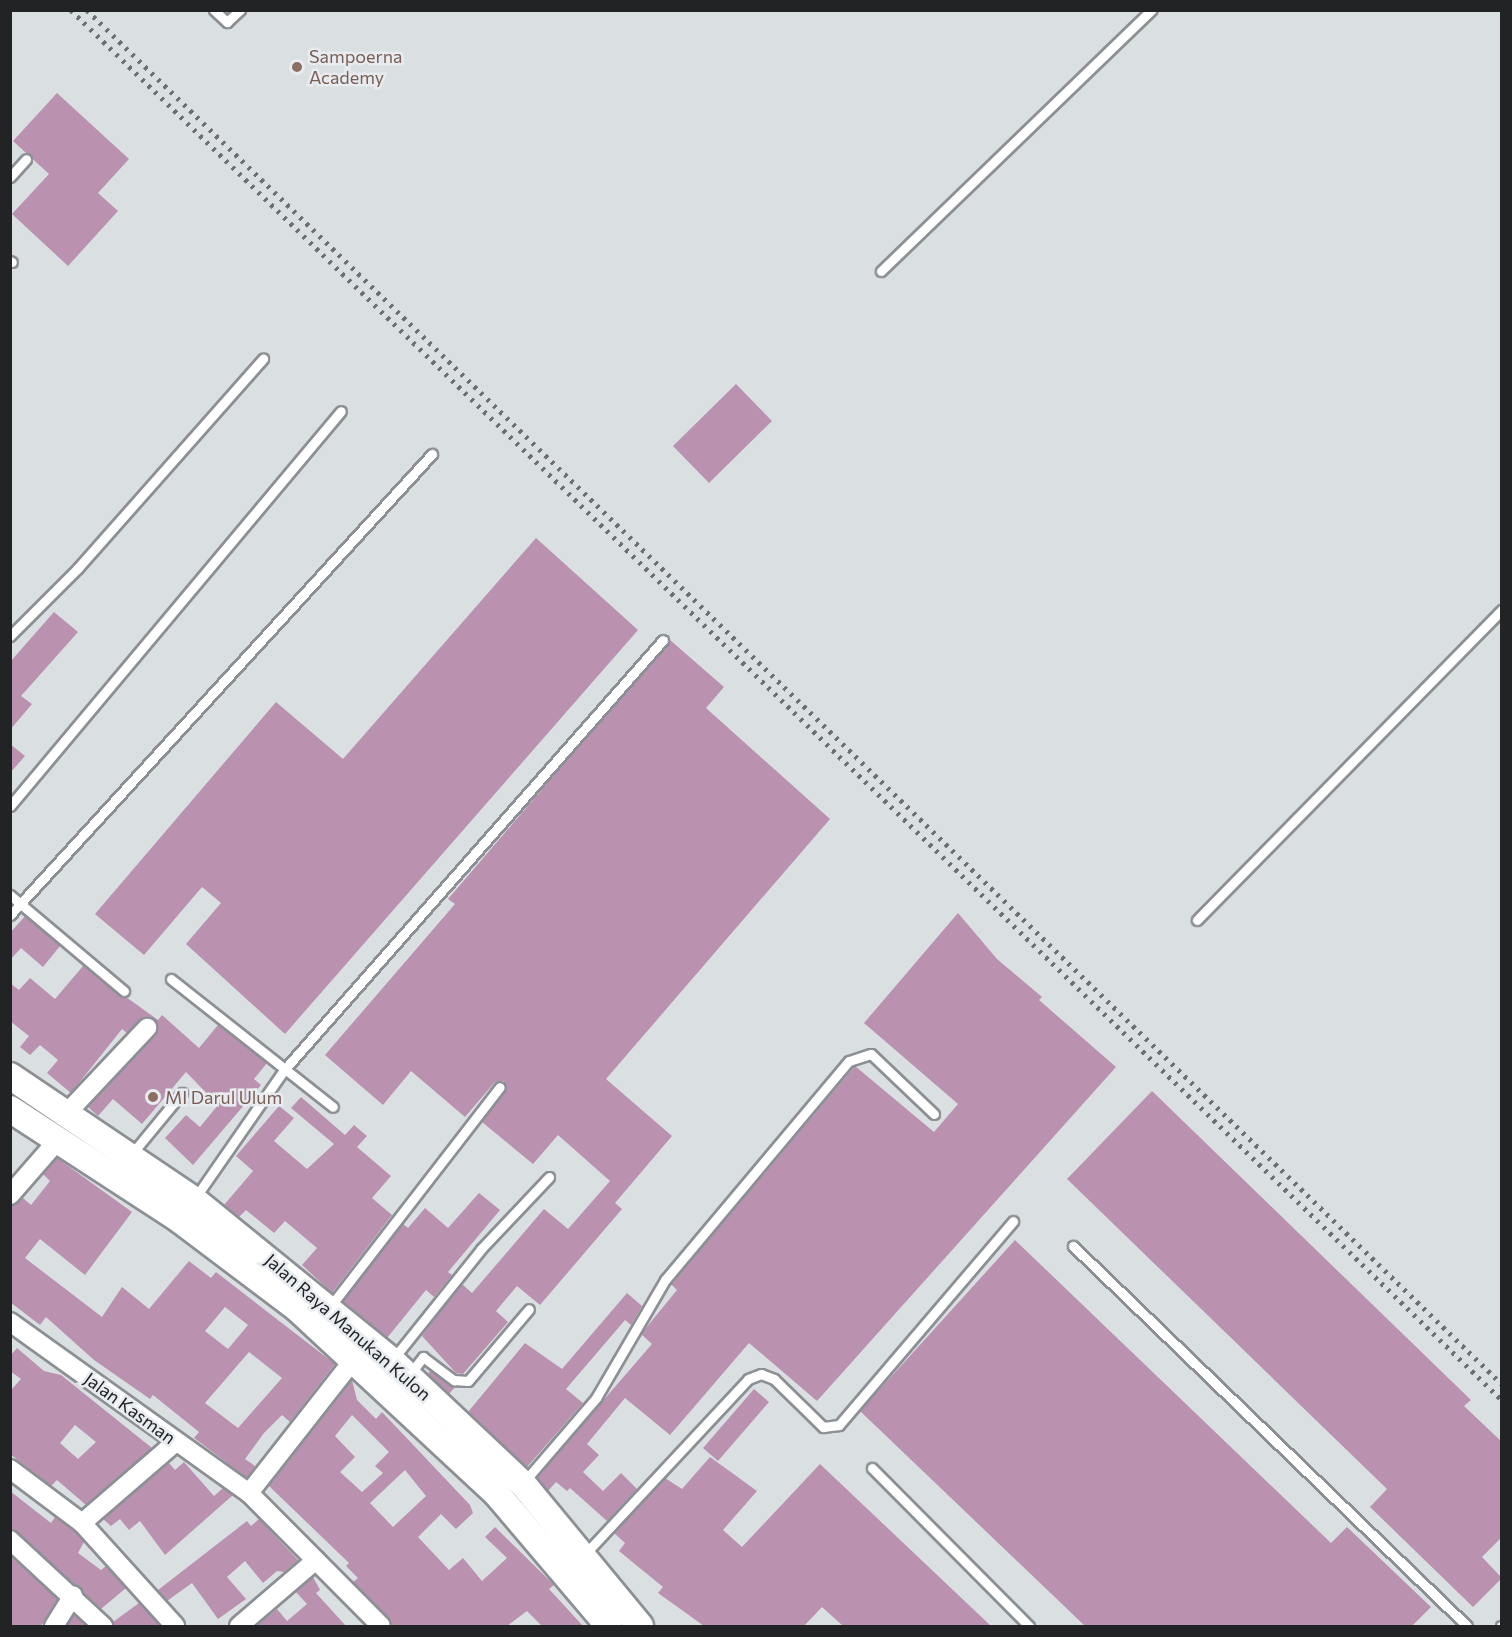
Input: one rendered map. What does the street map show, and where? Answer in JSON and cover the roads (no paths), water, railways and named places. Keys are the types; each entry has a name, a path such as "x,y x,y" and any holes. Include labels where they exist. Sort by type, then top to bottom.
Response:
{"main road":[{"name":"Jalan Raya Manukan Kulon","path":"10,1076 65,1114 122,1167 354,1359 496,1494 609,1626"},
{"name":"Jalan Raya Manukan Kulon","path":"10,1108 58,1140 194,1200 329,1308 400,1369 523,1484 585,1554 640,1626"}],"street":[{"path":"65,1114 147,1028"},
{"path":"10,1195 58,1140"},
{"name":"Jalan Kasman","path":"10,1322 249,1493 381,1626"},
{"path":"249,1493 354,1359"},
{"path":"82,1522 176,1442"},
{"path":"10,1469 82,1522 175,1626"},
{"path":"11,1541 103,1626"},
{"path":"239,1626 316,1560"},
{"path":"54,1626 73,1596"}],"lane":[{"path":"214,10 227,22 240,10"},
{"path":"881,271 1151,10"},
{"path":"10,177 26,159"},
{"path":"10,636 77,569 263,358"},
{"path":"10,806 341,411"},
{"path":"10,915 432,454"},
{"path":"1197,920 1502,610"},
{"path":"194,1200 284,1070 663,640"},
{"path":"10,895 123,991"},
{"path":"171,979 333,1107"},
{"path":"523,1484 596,1398 665,1280 849,1061 871,1054 934,1114"},
{"path":"329,1308 500,1087"},
{"path":"122,1167 182,1093"},
{"path":"400,1369 481,1249 549,1176"},
{"path":"585,1554 748,1379 761,1374 774,1380 823,1427 839,1425 1013,1221"},
{"path":"1073,1246 1467,1626"},
{"path":"400,1369 423,1357 454,1380 468,1381 529,1309"},
{"path":"872,1468 1029,1626"}],"railway":[{"path":"71,10 1502,1400"},
{"path":"87,10 1502,1384"}],"place":[{"name":"Sampoerna Academy","path":"297,67"},
{"name":"MI Darul Ulum","path":"153,1097"}]}
